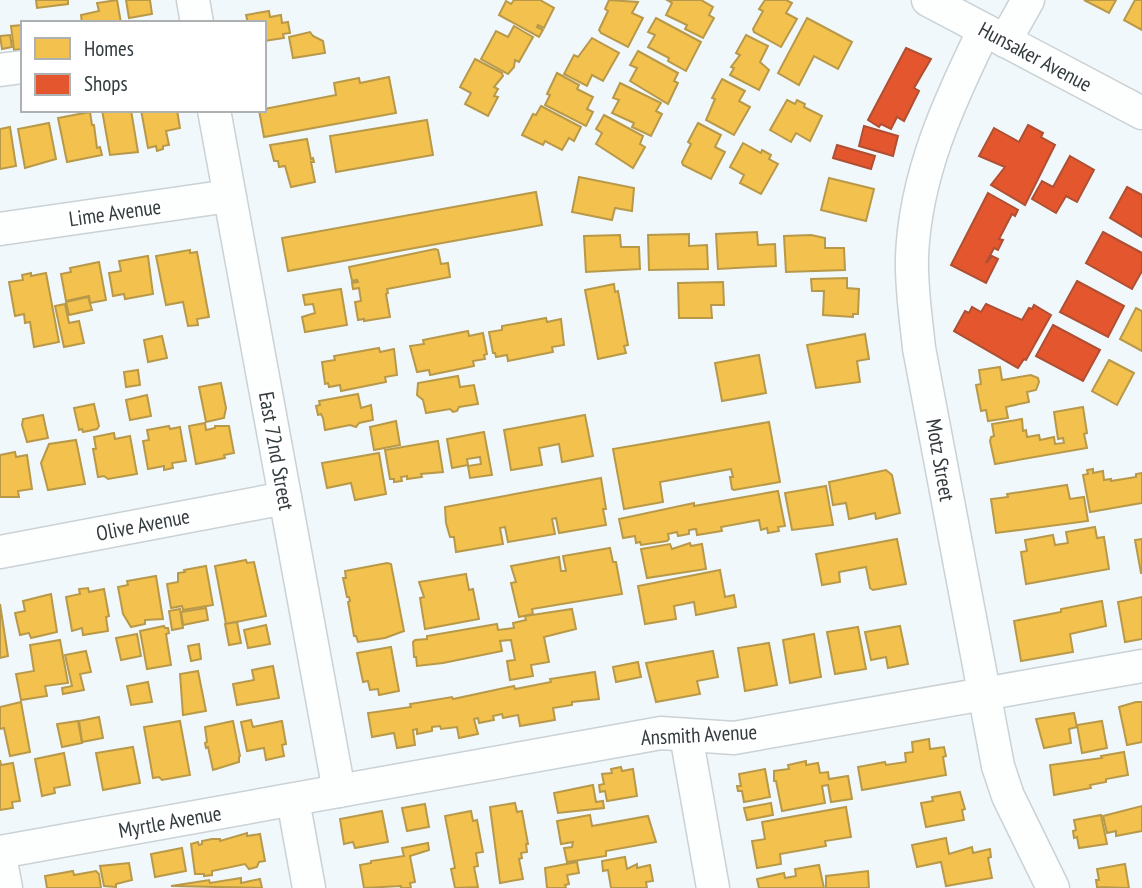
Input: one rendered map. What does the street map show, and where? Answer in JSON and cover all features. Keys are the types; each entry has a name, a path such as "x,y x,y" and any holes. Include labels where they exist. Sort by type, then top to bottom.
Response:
{"street":[{"path":"193,0 197,21"},
{"name":"Hunsaker Avenue","path":"928,0 1142,113"},
{"name":"Motz Street","path":"1028,0 995,35 936,136 919,203 912,257 919,348 983,694 1003,781 1053,888"},
{"path":"0,70 21,67"},
{"name":"East 72nd Street","path":"214,112 339,791"},
{"name":"Lime Avenue","path":"0,229 229,196"},
{"name":"Olive Avenue","path":"0,552 285,498"},
{"name":"Ansmith Avenue","path":"339,791 661,733 734,738 1142,666"},
{"path":"686,735 713,888"},
{"name":"Myrtle Avenue","path":"0,854 339,791"},
{"path":"293,800 309,888"},
{"path":"0,854 6,888"}],"building: Homes":[{"path":"36,0 68,0 68,4 37,8"},
{"path":"117,0 121,21 82,21 81,15 99,11 97,3"},
{"path":"126,0 150,0 152,14 129,18"},
{"path":"514,0 540,0 554,8 544,28 538,25 537,27 543,30 539,37 499,15 506,1 511,4"},
{"path":"609,0 638,2 632,13 643,18 628,47 599,30 608,11 605,9"},
{"path":"667,0 701,0 713,7 709,15 714,18 703,38 685,29 687,25 666,15 672,3"},
{"path":"765,0 786,0 792,3 786,13 797,19 781,47 754,32 753,29 763,11 759,9"},
{"path":"1084,0 1116,0 1109,13"},
{"path":"1135,0 1142,0 1142,30 1124,20"},
{"path":"269,11 270,17 281,15 282,23 288,22 290,33 283,34 284,38 266,41 266,21 248,21 246,15"},
{"path":"656,18 701,42 686,71 648,47 655,35 648,32"},
{"path":"807,18 852,42 838,69 814,56 799,85 778,73"},
{"path":"21,25 21,49 14,50 11,26"},
{"path":"514,26 533,37 519,62 515,60 514,67 508,74 481,59 496,31 508,37"},
{"path":"310,32 323,41 325,53 293,58 289,37"},
{"path":"10,35 12,47 2,49 0,36"},
{"path":"746,35 768,46 760,62 769,70 759,90 730,75 734,68 731,67 740,55 736,53"},
{"path":"592,38 619,53 603,81 592,75 587,86 564,74 574,55 578,57"},
{"path":"638,51 678,73 674,81 678,83 668,104 630,81 637,68 630,65"},
{"path":"475,59 503,76 494,87 498,89 494,96 498,97 488,116 465,104 471,93 460,87"},
{"path":"557,73 579,85 577,89 593,97 587,109 593,112 586,126 545,105"},
{"path":"389,77 396,113 264,137 259,112 336,95 334,83 359,78 360,83"},
{"path":"722,79 745,91 739,101 750,107 734,135 706,120 715,99 712,98"},
{"path":"620,83 661,103 656,111 662,114 651,136 632,127 634,123 612,113 619,100 613,98"},
{"path":"787,100 795,104 797,100 805,104 804,107 822,116 810,141 796,133 791,142 770,130"},
{"path":"541,106 581,127 574,141 569,138 562,150 545,141 543,145 522,135 533,114 536,115"},
{"path":"90,112 97,148 100,147 102,155 67,162 58,118"},
{"path":"102,112 131,112 138,152 110,155"},
{"path":"141,112 177,112 180,128 166,131 169,145 157,151 156,146 148,148"},
{"path":"604,115 643,136 640,144 645,147 633,168 596,144 602,133 596,129"},
{"path":"427,120 433,155 336,172 330,136"},
{"path":"49,123 56,159 25,168 18,129"},
{"path":"698,123 721,135 715,147 725,152 711,179 682,162"},
{"path":"10,127 16,166 0,169 0,129"},
{"path":"307,139 314,162 311,162 315,182 291,187 285,166 279,167 278,161 274,161 270,145"},
{"path":"743,143 761,153 762,150 771,155 769,159 778,164 761,194 740,183 744,175 730,167"},
{"path":"579,177 634,188 632,211 615,208 612,220 572,212"},
{"path":"829,178 874,189 866,221 821,210"},
{"path":"536,192 542,225 288,271 282,238"},
{"path":"757,232 758,245 775,244 776,266 718,269 716,234"},
{"path":"689,234 689,246 707,245 708,269 649,270 648,235"},
{"path":"620,235 621,247 639,247 640,269 586,272 584,236"},
{"path":"811,235 825,238 825,248 844,248 845,270 786,272 784,236"},
{"path":"190,250 190,253 197,252 209,317 197,319 198,325 188,326 183,302 166,305 156,256"},
{"path":"438,250 441,264 448,263 450,277 387,289 390,317 358,320 355,302 361,301 359,288 353,289 352,283 358,282 352,281 349,267"},
{"path":"148,256 153,294 125,299 124,294 113,296 109,273 121,271 119,261"},
{"path":"99,262 106,300 90,303 89,296 66,301 61,274 71,272 70,268"},
{"path":"31,273 31,276 46,273 59,342 34,347 30,322 25,323 24,314 15,316 9,282 23,280 22,275"},
{"path":"847,278 847,288 859,289 858,314 853,314 853,317 823,315 824,291 812,291 811,279"},
{"path":"723,282 724,305 711,305 712,318 679,318 678,283"},
{"path":"614,284 615,292 618,291 628,345 624,346 626,353 598,359 585,290"},
{"path":"341,289 347,325 305,332 302,317 315,313 313,304 305,305 303,295"},
{"path":"88,297 92,310 69,315 66,302"},
{"path":"65,304 69,323 79,321 84,343 64,347 55,306"},
{"path":"1136,308 1142,311 1142,351 1120,339"},
{"path":"546,318 547,322 561,319 564,345 552,347 553,352 508,361 507,355 496,357 493,353 489,332 502,330 502,326"},
{"path":"468,331 469,336 483,333 487,354 484,355 485,359 473,361 474,366 430,375 429,370 417,372 410,346 424,344 423,340"},
{"path":"865,334 869,359 857,361 860,382 816,388 807,345"},
{"path":"162,336 167,358 148,362 144,340"},
{"path":"379,348 380,352 394,349 397,375 385,377 386,382 341,391 340,385 329,387 328,383 325,384 322,362 335,360 334,356"},
{"path":"759,355 766,393 722,401 715,363"},
{"path":"1109,360 1134,373 1117,405 1092,391"},
{"path":"1000,367 1002,380 1031,375 1038,378 1039,382 1036,390 1027,392 1029,402 1006,407 1008,418 988,421 986,410 981,411 976,385 981,384 979,370"},
{"path":"138,370 140,385 126,387 124,372"},
{"path":"458,376 460,387 474,385 478,404 459,407 453,412 450,409 426,413 423,400 417,395 418,383"},
{"path":"221,383 226,408 224,418 206,422 199,387"},
{"path":"358,394 361,408 371,405 373,420 359,423 356,427 350,425 325,430 323,418 321,414 318,415 316,406 320,405 319,401"},
{"path":"147,395 151,416 130,420 126,400"},
{"path":"94,404 99,426 97,429 83,432 82,429 79,430 74,408"},
{"path":"1083,407 1087,448 995,464 990,441 994,436 992,424 1022,419 1023,431 1026,430 1027,437 1039,435 1040,440 1054,437 1055,444 1064,443 1063,438 1058,439 1054,412"},
{"path":"43,415 48,438 27,442 23,419"},
{"path":"585,415 593,456 562,462 559,444 539,448 542,465 511,470 504,430"},
{"path":"396,421 400,445 374,450 370,427"},
{"path":"769,422 780,482 734,490 730,477 733,477 731,469 660,482 663,502 624,509 613,449"},
{"path":"205,423 206,430 215,426 229,426 234,453 224,455 225,458 196,464 189,426"},
{"path":"169,426 170,429 180,427 186,461 172,463 173,468 164,470 164,466 148,469 143,441 149,440 147,430"},
{"path":"484,432 492,475 470,478 468,466 481,464 480,457 467,459 468,465 452,468 447,439"},
{"path":"114,433 115,439 130,436 137,474 108,479 104,476 98,477 93,449 96,449 94,437"},
{"path":"76,440 85,484 48,490 41,463 49,444"},
{"path":"438,441 443,472 421,474 422,477 407,479 407,476 401,477 402,481 394,482 394,479 390,479 385,450"},
{"path":"15,452 16,457 27,455 32,489 18,491 19,497 0,497 0,455"},
{"path":"379,453 386,494 355,500 351,483 327,488 322,463"},
{"path":"1093,469 1093,473 1103,471 1104,480 1111,481 1136,477 1136,474 1142,473 1142,503 1090,512 1083,475 1088,474 1087,470"},
{"path":"886,470 892,475 900,513 876,519 875,513 849,519 846,503 833,505 829,482"},
{"path":"601,478 606,525 559,533 556,518 552,519 555,534 508,542 505,527 500,528 503,544 456,552 454,537 450,537 446,523 445,507"},
{"path":"1067,485 1070,499 1084,497 1088,521 996,533 991,499"},
{"path":"826,486 833,525 792,530 785,493"},
{"path":"778,491 785,526 778,527 779,531 768,533 767,528 761,530 759,520 721,527 722,531 697,535 696,529 689,530 689,534 678,536 677,532 668,534 667,541 641,545 640,542 636,543 635,536 623,538 619,519 694,503 694,506"},
{"path":"1095,527 1097,538 1104,537 1109,569 1026,584 1021,552 1027,551 1025,540 1053,535 1055,545 1068,543 1066,532"},
{"path":"897,539 906,584 873,590 870,588 866,567 839,572 840,582 822,585 816,554"},
{"path":"1142,539 1142,573 1141,573 1135,540"},
{"path":"690,543 691,546 702,544 706,569 647,578 641,549 670,544 672,549"},
{"path":"610,548 613,562 616,562 622,594 532,609 533,614 519,617 511,583 516,582 511,566 559,557 561,571 566,571 563,556"},
{"path":"246,560 247,563 254,562 266,616 226,624 215,566"},
{"path":"391,564 404,631 385,638 358,642 354,636 348,602 350,601 343,578 346,578 345,571"},
{"path":"206,566 213,605 183,610 182,606 171,608 167,584 178,582 178,573 185,572 184,570"},
{"path":"720,570 725,597 734,595 736,607 696,615 694,602 674,606 676,619 645,624 638,586"},
{"path":"466,574 469,590 473,589 479,619 425,629 420,598 424,597 419,582"},
{"path":"156,576 163,619 145,620 145,624 131,627 123,614 118,587 128,585 127,581"},
{"path":"88,588 89,592 104,589 109,616 106,617 108,631 83,635 82,628 72,631 66,597 80,594 79,589"},
{"path":"51,594 57,632 31,638 29,633 20,635 15,613 25,611 23,601"},
{"path":"1142,597 1142,639 1125,642 1118,602"},
{"path":"1102,601 1106,626 1070,634 1073,652 1021,661 1014,621"},
{"path":"0,604 8,656 0,658"},
{"path":"206,608 208,620 183,625 181,612"},
{"path":"180,609 183,628 172,630 169,611"},
{"path":"572,609 576,629 544,637 549,662 531,665 533,676 510,680 507,661 515,660 511,640 500,641 502,651 417,666 414,657 415,640 497,624 498,630 514,628 513,623 526,620 525,616"},
{"path":"237,622 241,643 229,645 225,624"},
{"path":"266,625 270,644 248,648 244,630"},
{"path":"164,626 169,633 166,634 171,665 147,669 140,631"},
{"path":"900,626 908,664 888,668 886,657 871,660 865,632"},
{"path":"858,627 866,669 835,674 827,632"},
{"path":"137,634 141,656 121,660 116,638"},
{"path":"814,634 821,677 790,683 783,640"},
{"path":"60,640 68,683 45,686 47,696 21,700 16,674 34,671 30,645"},
{"path":"769,643 777,685 745,691 738,648"},
{"path":"199,644 201,659 191,661 188,646"},
{"path":"391,647 399,691 379,695 378,689 370,690 368,681 363,682 357,653"},
{"path":"86,651 91,672 80,674 84,690 63,694 62,688 72,686 65,655"},
{"path":"713,651 718,677 697,681 700,694 656,702 646,663"},
{"path":"638,662 641,677 616,682 613,667"},
{"path":"273,666 279,698 237,705 233,684 254,680 252,670"},
{"path":"198,671 206,711 183,715 180,674"},
{"path":"595,672 599,699 572,702 572,705 553,708 555,720 520,726 518,715 503,718 502,714 493,716 494,720 479,723 478,718 474,719 478,734 459,738 457,727 432,727 432,731 417,734 417,729 413,730 415,745 397,748 394,733 372,737 368,713 514,686 515,689 551,682 550,679"},
{"path":"148,682 152,702 131,705 127,686"},
{"path":"21,702 30,752 10,756 4,728 0,729 0,707"},
{"path":"1142,702 1142,742 1127,745 1119,707"},
{"path":"1074,713 1077,727 1069,729 1071,743 1044,748 1036,719"},
{"path":"99,717 103,738 82,742 79,721"},
{"path":"251,720 253,727 282,721 286,744 282,745 284,756 266,760 264,748 247,751 241,722"},
{"path":"78,721 82,743 62,747 57,724"},
{"path":"180,721 190,775 162,780 159,777 153,778 144,727"},
{"path":"233,721 239,762 213,770 205,743 205,727"},
{"path":"1102,721 1107,748 1082,753 1077,725"},
{"path":"929,739 930,749 944,747 946,775 862,790 858,767 885,762 886,765 906,762 905,753 913,752 912,742"},
{"path":"133,747 140,783 103,790 96,753"},
{"path":"1124,752 1128,775 1106,779 1106,782 1090,785 1091,788 1054,795 1050,765 1102,758 1101,756"},
{"path":"64,753 70,785 54,788 55,793 42,796 35,759"},
{"path":"0,760 1,765 13,763 20,801 12,802 13,808 0,810"},
{"path":"806,761 806,765 818,763 820,773 828,772 829,779 848,776 852,799 831,802 828,785 822,786 825,803 782,811 774,771 789,769 788,765"},
{"path":"621,767 622,771 633,769 637,796 607,801 605,791 600,792 599,785 604,784 602,774 612,773 611,769"},
{"path":"765,769 770,797 744,802 742,791 738,791 737,786 741,786 739,774"},
{"path":"593,785 596,802 603,801 604,808 558,813 554,793"},
{"path":"960,792 965,809 962,810 964,820 926,827 921,803 933,801 932,797"},
{"path":"515,803 517,812 522,811 528,844 527,852 521,853 522,858 519,859 523,879 500,883 490,807"},
{"path":"771,803 773,815 747,820 744,808"},
{"path":"425,804 429,827 407,831 402,808"},
{"path":"1142,806 1142,831 1116,836 1116,831 1107,833 1103,816"},
{"path":"846,807 851,837 825,841 826,846 780,854 781,864 757,868 752,841 765,839 762,822"},
{"path":"382,811 388,842 355,848 353,842 344,844 340,819"},
{"path":"471,811 473,821 477,820 483,852 476,853 478,866 474,867 478,887 455,888 451,869 455,868 445,816"},
{"path":"590,815 592,826 648,816 656,842 606,851 606,856 567,862 564,848 572,847 573,842 561,844 557,821"},
{"path":"1101,815 1107,844 1079,848 1077,837 1074,838 1074,820"},
{"path":"247,833 247,836 260,834 265,861 249,869 245,864 212,871 212,875 195,874 191,844 198,842 199,845 202,841 212,839 220,841"},
{"path":"946,838 949,854 972,847 973,853 990,849 991,857 988,858 992,878 946,886 941,862 917,867 912,845"},
{"path":"428,843 429,850 410,856 415,882 410,883 411,888 364,888 360,865 404,856 402,848"},
{"path":"182,848 186,871 155,877 151,854"},
{"path":"625,857 627,869 637,864 637,868 650,865 653,881 646,882 647,888 611,888 608,870 603,871 602,861"},
{"path":"577,862 579,873 567,875 569,884 565,885 566,888 547,888 545,868"},
{"path":"129,863 132,880 116,884 116,887 104,886 100,866"},
{"path":"1125,864 1129,888 1097,887 1097,869"},
{"path":"819,865 824,888 759,888 757,879 784,873 785,878 796,876 795,869"},
{"path":"73,871 74,875 96,871 101,888 47,888 45,876"},
{"path":"868,871 869,888 826,888 826,876"},
{"path":"241,878 241,883 260,879 262,888 171,886 209,880 210,883"}],"building: Shops":[{"path":"906,48 931,59 914,88 919,91 904,121 897,117 891,129 881,124 879,127 868,120"},
{"path":"1028,125 1043,133 1041,137 1055,145 1025,205 991,185 1005,167 979,156 994,128 1019,142"},
{"path":"864,126 898,136 893,156 859,146"},
{"path":"837,145 875,156 871,169 833,158"},
{"path":"1070,156 1094,170 1077,202 1066,196 1056,213 1032,199 1042,181 1053,187"},
{"path":"1127,187 1142,195 1142,237 1110,218"},
{"path":"988,193 1018,210 1015,216 1012,214 999,239 1003,240 998,250 994,248 986,263 992,256 998,259 986,283 951,265"},
{"path":"1103,232 1142,253 1142,271 1132,289 1086,263"},
{"path":"1077,281 1124,306 1108,337 1060,312"},
{"path":"986,304 1022,320 1034,305 1051,315 1026,360 1024,359 1018,368 954,331 965,311 969,313 972,307 981,312"},
{"path":"1053,325 1100,350 1083,381 1036,356"}]}
